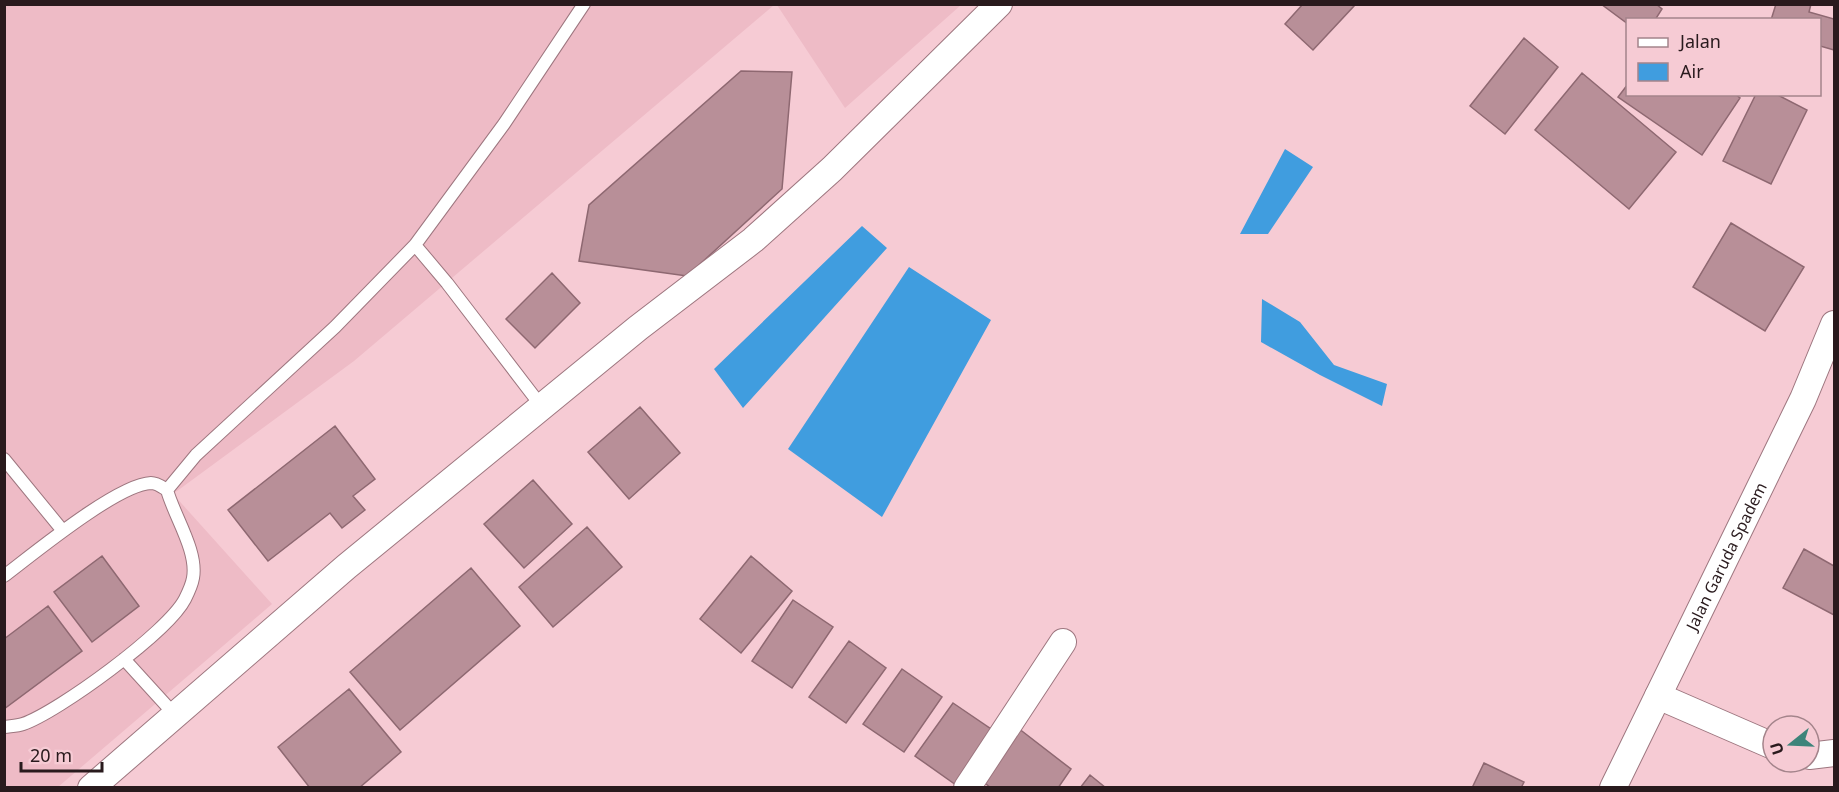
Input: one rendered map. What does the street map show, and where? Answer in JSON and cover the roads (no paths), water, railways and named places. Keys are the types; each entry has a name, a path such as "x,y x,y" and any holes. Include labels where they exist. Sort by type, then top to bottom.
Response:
{"street":[{"path":"91,788 346,567 638,328 753,240 832,169 999,4"},
{"name":"Jalan Garuda Spadem","path":"1613,788 1803,399 1834,324"},
{"path":"967,788 1063,642"},
{"path":"1658,696 1761,741"}],"lane":[{"path":"167,490 196,455 335,327 415,245 504,124 584,4"},
{"path":"415,245 542,407"},
{"path":"4,459 63,531"},
{"path":"4,576 63,531 117,495 145,483 155,483 167,490 171,506 190,550 193,576 185,600 165,622 124,659 53,709 22,725 4,727"},
{"path":"124,659 175,715"}],"water":[{"path":"1285,149 1313,167 1268,234 1240,234"},
{"path":"862,226 887,248 743,408 714,369"},
{"path":"909,267 991,320 882,517 788,449"},
{"path":"1262,299 1300,322 1334,365 1387,384 1382,406 1261,342"}]}
